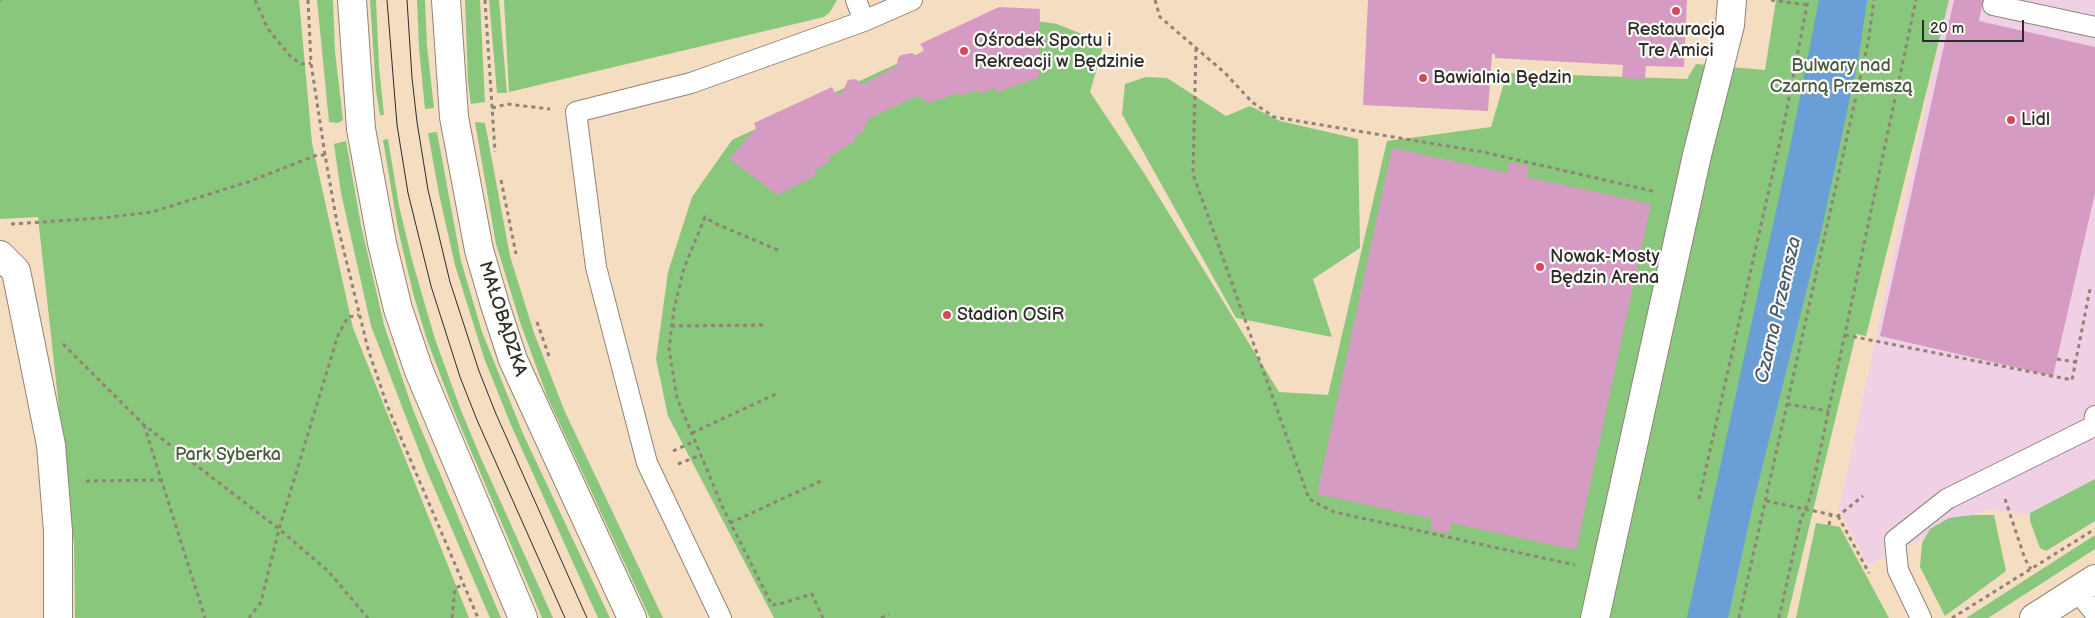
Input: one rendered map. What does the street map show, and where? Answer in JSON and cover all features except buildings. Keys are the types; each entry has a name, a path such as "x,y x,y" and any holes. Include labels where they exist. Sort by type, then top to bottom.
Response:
{"street":[{"path":"352,0 361,129 382,243 398,308 419,372 523,618"},
{"name":"MAŁOBĄDZKA","path":"446,0 454,116 479,250 495,304 513,360 632,618"},
{"path":"1595,618 1697,155 1730,25 1732,0"},
{"path":"0,256 16,270 51,445 58,531 58,618"},
{"path":"2034,618 2086,585"}],"lane":[{"path":"856,0 864,21"},
{"path":"721,618 647,463 596,267 576,112 691,82 864,21 912,0"},
{"path":"1993,4 2095,27"},
{"path":"1921,618 1898,570 1895,540 1947,500 2094,426 2095,416"},
{"path":"2086,585 2095,614"}],"path":[{"path":"255,0 268,28 291,57 301,64 311,63"},
{"path":"485,0 497,161"},
{"path":"1155,0 1160,17 1225,72 1252,102 1274,117 1483,152 1659,193"},
{"path":"1771,0 1807,5"},
{"path":"1699,498 1783,128 1808,0"},
{"path":"1740,618 1868,43 1874,0"},
{"path":"1779,618 1801,518 1810,498 1916,0"},
{"path":"1196,48 1193,174 1309,499 1334,512 1578,565"},
{"path":"492,108 507,104 576,112"},
{"path":"22,223 102,218 152,212 248,182 317,155 325,155"},
{"path":"499,171 517,259"},
{"path":"778,250 714,223 705,217 684,268 674,309 669,348 677,398 730,523 772,605 812,594 823,618"},
{"path":"1845,335 2072,380 2090,289"},
{"path":"249,618 261,602 279,529 338,335 348,317 359,315"},
{"path":"534,316 551,362"},
{"path":"671,326 763,324"},
{"path":"27,327 48,328 144,425 279,529 328,571 368,618"},
{"path":"2057,359 2075,362"},
{"path":"692,433 778,392"},
{"path":"1787,404 1829,412"},
{"path":"144,425 205,618"},
{"path":"672,452 695,441"},
{"path":"670,468 694,456 701,455"},
{"path":"1994,477 2004,496 2025,559 2031,569"},
{"path":"54,482 160,480"},
{"path":"730,523 823,480"},
{"path":"1838,516 1863,496"},
{"path":"1766,501 1838,516 1870,575"},
{"path":"1829,525 1831,514"},
{"path":"1952,618 2095,529"},
{"path":"452,618 455,588 464,585"},
{"path":"881,618 889,614"}],"shaded area":[{"path":"1948,0 2095,0 2095,480 2030,515 1988,509 1868,565 1839,510"}],"green space":[{"name":"Park Syberka","path":"0,0 299,0 312,143 353,328 469,618 75,618 74,545 38,217 0,219"},
{"path":"317,0 333,0 335,52 343,120 338,123 329,122"},
{"path":"370,0 376,0 379,67 384,115 380,115 376,91"},
{"path":"417,0 425,0 427,46 434,108 425,109 419,48"},
{"path":"465,0 480,0 485,102 471,104 468,83"},
{"path":"489,0 499,0 507,93 497,93"},
{"path":"504,0 837,0 830,12 824,17 509,92"},
{"name":"Bulwary nad Czarną Przemszą","path":"1776,0 1949,0 1866,336 1856,334 1787,618 774,618 668,416 656,359 668,272 692,197 732,140 1000,16 1057,24 1104,43 1090,92 1144,173 1279,392 1328,395 1387,141 1491,127 1507,73 1687,79 1696,64 1765,70"},
{"path":"1146,77 1167,78 1226,116 1250,106 1280,121 1358,139 1360,248 1313,279 1332,337 1236,318 1122,114 1125,84"},
{"path":"475,122 485,123 510,256 534,333 565,412 663,618 650,618 547,396 520,322 496,244"},
{"path":"437,132 461,261 482,332 524,436 610,618 598,618 511,425 484,358 455,265 439,194 428,133"},
{"path":"388,139 399,206 412,260 435,339 480,456 553,618 542,618 454,411 427,340 413,293 398,229 383,140"},
{"path":"346,141 361,225 384,325 413,410 501,618 490,618 426,469 371,326 341,193 334,144"},
{"path":"2095,479 2095,521 2046,551 2040,548 2030,521 2030,513"},
{"path":"1994,515 2006,571 1945,616 1920,567 1922,543 1930,529 1949,518"},
{"path":"1816,523 1840,527 1889,618 1796,618"},
{"path":"2095,535 2095,549 1988,618 1966,618"}],"water":[{"name":"Czarna Przemsza","path":"1819,0 1867,0 1859,56 1822,228 1754,500 1728,618 1687,618 1791,142"}],"tram line":[{"path":"387,0 397,125 408,193 431,286 460,377 477,420 565,618"},
{"path":"407,0 417,122 428,190 450,282 479,371 496,414 587,618"}],"place":[{"name":"Restauracja Tre Amici","path":"1676,11"},
{"name":"Ośrodek Sportu i Rekreacji w Będzinie","path":"964,51"},
{"name":"Bawialnia Będzin","path":"1423,78"},
{"name":"Lidl","path":"2011,120"},
{"name":"Nowak-Mosty Będzin Arena","path":"1540,267"},
{"name":"Stadion OSiR","path":"947,315"}]}
